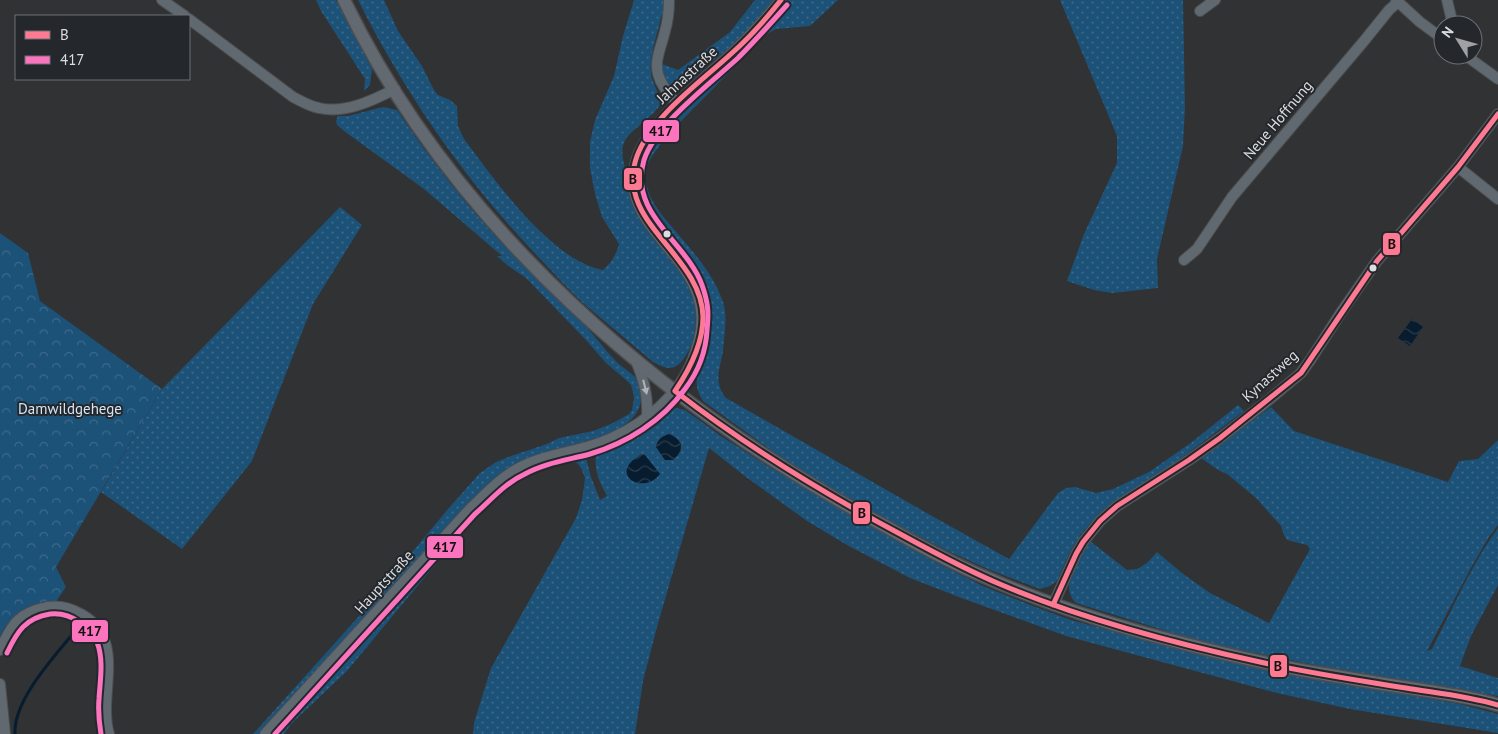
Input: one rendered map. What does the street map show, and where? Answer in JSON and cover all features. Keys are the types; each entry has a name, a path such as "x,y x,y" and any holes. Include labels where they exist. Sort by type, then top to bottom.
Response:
{"main road":[{"path":"344,0 394,89 435,149 472,198 548,280 635,360 705,414 808,483 966,569 1053,605 1143,632 1261,662 1464,697 1498,705"}],"street":[{"path":"162,0 184,15"},
{"path":"669,0 665,30 658,54 657,72 660,81 677,104"},
{"name":"Jahnastraße","path":"674,390 693,361 703,324 701,302 693,280 678,258 649,224 638,203 632,180 633,169 641,148 655,127 733,52 781,0"},
{"path":"1200,11 1215,0"},
{"path":"1447,0 1450,15"},
{"path":"1397,1 1433,32"},
{"name":"Neue Hoffnung","path":"1184,260 1197,248 1232,197 1397,1"},
{"path":"190,20 293,97 309,105 328,110 345,108 370,100 394,89"},
{"path":"1479,65 1498,79"},
{"name":"Kynastweg","path":"1053,605 1076,554 1100,521 1117,506 1220,438 1300,373 1377,261 1458,167 1498,114"},
{"path":"1458,167 1498,200"},
{"path":"635,360 643,377 648,399 647,416"},
{"name":"Hauptstraße","path":"265,734 492,487 517,469 532,462 588,447 621,435 647,416 674,390"},
{"path":"0,650 10,630 20,618 34,610 53,606 73,610 85,616 98,629 105,640 108,651 109,675 105,712 109,734"},
{"path":"0,684 5,734"}],"green space":[{"path":"316,0 336,0 372,69 370,85 364,91 365,79 321,11"},
{"path":"358,0 384,0 398,31 422,66 434,90 438,95 450,100 457,106 458,126 464,139 525,216 563,251 583,263 603,270 613,258 619,244 602,217 595,194 590,168 590,142 595,120 614,76 634,0 665,0 663,16 661,17 651,59 652,77 661,104 652,115 627,137 622,152 632,204 651,236 687,283 692,296 695,311 694,337 691,347 677,366 667,368 653,362 583,303 518,235 466,173 442,140 397,72"},
{"path":"755,0 774,0 732,46 692,79 680,87 671,87 668,84 664,77 662,64 678,70 730,32"},
{"path":"788,0 838,0 810,26 776,29 763,36 672,130 655,152 646,170 646,183 655,205 704,266 718,289 723,302 725,326 719,381 726,398 1009,559 1058,493 1066,488 1075,487 1096,493 1113,489 1149,472 1192,442 1238,405 1244,411 1168,468 1119,499 1096,517 1081,534 1070,552 1057,581 1050,586 1040,589 990,570 946,550 855,503 775,453 703,401 699,395 697,376 709,327 706,295 698,277 679,251 681,249 661,227 659,228 647,209 641,195 640,172 644,158 652,145 674,117 723,70"},
{"path":"1060,0 1183,0 1185,107 1183,146 1157,259 1158,288 1112,293 1094,290 1067,281 1084,234 1117,163 1117,136"},
{"path":"383,107 397,110 424,149 483,222 515,257 586,326 617,362 638,380 641,388 641,402 631,420 613,432 582,443 591,477 600,500 607,496 599,480 596,468 595,462 598,450 626,439 670,409 685,410 766,465 849,514 937,563 985,587 1071,620 1199,654 1316,679 1460,704 1498,714 1498,733 1350,709 1277,693 1066,636 910,578 847,545 807,521 709,448 643,681 635,734 473,734 474,723 491,668 576,518 582,500 585,478 577,463 569,462 540,469 508,486 488,505 439,560 347,671 291,724 284,734 253,734 360,615 480,473 496,462 511,456 559,438 593,431 613,423 629,414 632,410 634,398 631,385 606,363 526,278 507,265 497,256 502,256 424,189 337,125 338,116 348,116","holes":["669,434 681,443 681,450 678,456 665,460 656,447 660,439"]},
{"path":"340,207 362,225 313,304 252,461 182,549 101,492 162,389"},
{"name":"Damwildgehege","path":"0,233 28,253 40,301 162,389 56,567 66,587 55,603 32,606 5,627 0,637"},
{"path":"1271,407 1294,431 1448,482 1459,461 1478,459 1498,440 1498,525 1472,566 1427,651 1432,649 1471,571 1498,528 1498,585 1471,636 1460,666 1498,678 1498,696 1320,666 1202,642 1076,603 1071,596 1070,580 1076,563 1090,541 1127,570 1137,569 1147,563 1157,552 1210,593 1269,623 1310,549 1307,545 1287,540 1281,526 1256,498 1227,474 1201,458"}],"water":[{"path":"1412,319 1423,327 1410,346 1398,338"},
{"path":"669,434 678,439 681,449 673,460 665,460 656,447 660,439"},
{"path":"642,454 645,455 660,474 654,480 647,483 634,481 629,478 627,473 627,467"}],"waterway":[{"path":"15,734 16,721 28,693 47,665 76,630"}],"transit line":[{"name":"B","path":"675,391 695,356 701,337 703,317 699,295 689,275 647,219 637,200 633,179 637,156 644,141 666,113 745,41 781,0"},
{"name":"417","path":"275,734 475,514 505,487 540,467 590,454 630,437 655,421 666,411 690,382 705,346 708,318 707,302 702,285 694,269 651,212 644,196 641,179 644,160 650,147 671,119 738,58 787,5"},
{"name":"B","path":"1053,605 1076,554 1100,521 1117,506 1220,438 1301,373 1377,261 1458,167 1498,114"},
{"name":"B","path":"675,391 757,450 843,503 964,568 1033,598 1129,630 1227,655 1296,670 1464,697 1498,705"},
{"name":"417","path":"7,653 18,632 28,623 41,616 50,614 65,615 85,626 92,633 99,649 101,670 99,721 101,734"}]}
